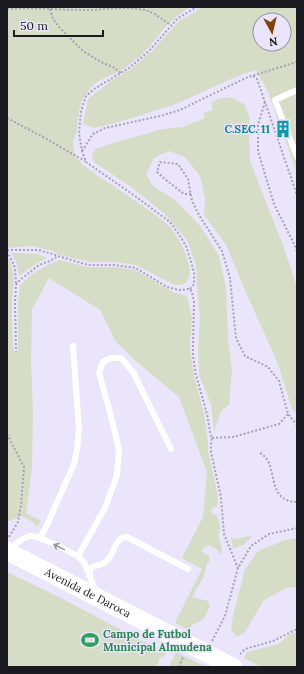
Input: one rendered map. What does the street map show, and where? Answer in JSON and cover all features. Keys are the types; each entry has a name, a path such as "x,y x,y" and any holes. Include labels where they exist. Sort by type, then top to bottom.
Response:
{"street":[{"name":"Avenida de Daroca","path":"8,546 98,597 236,660"}],"lane":[{"path":"297,90 275,100 297,157"},
{"path":"40,538 74,464 77,449 79,429 73,346"},
{"path":"78,556 105,508 117,475 119,450 99,373 103,362 111,358 121,358 133,372 171,449"},
{"path":"8,546 25,538 34,536 78,556 84,562 98,597"},
{"path":"90,576 90,570 92,567 101,565 107,561 111,556 117,542 123,537 127,537 188,570"}],"path":[{"path":"86,162 82,151 80,133 81,111 86,96 94,88 129,68 149,51 178,18 197,7"},
{"path":"50,8 53,20 83,51 121,73"},
{"path":"7,9 137,9 148,11 171,25"},
{"path":"82,151 93,134 105,128 180,110 253,76 297,62"},
{"path":"253,76 257,79 297,195"},
{"path":"264,102 258,125 258,151 274,204 296,246 297,252"},
{"path":"7,118 44,137 86,162 136,196 170,222 186,246 194,273 194,284 190,289 179,290 167,287 136,268 114,265 88,265 38,250 7,251 15,268 16,349"},
{"path":"191,194 184,194 157,172 160,162 178,164 188,179 191,194 192,201 199,215 222,251 230,278 236,338 245,356 268,367 279,382 288,414 297,424"},
{"path":"16,286 20,280 39,265 58,256"},
{"path":"190,289 194,302 193,356 196,375 212,438 210,443 211,452 221,497 224,534 238,568"},
{"path":"212,438 233,437 279,424 288,414"},
{"path":"7,434 24,467 18,522 8,546"},
{"path":"260,453 265,456 279,495 285,500 297,502"},
{"path":"210,646 224,616 238,568 251,546 269,534 297,528"},
{"path":"236,660 245,649 273,641 297,629"}],"green space":[{"path":"7,7 191,7 171,21 139,57 122,70 96,83 89,90 83,98 80,107 77,132 73,140 74,152 84,165 160,218 171,228 180,242 188,261 190,271 187,282 181,285 174,285 136,265 113,262 90,262 60,255 52,251 32,246 7,248"},
{"path":"203,7 297,7 297,172 268,92 256,70 240,75 176,104 139,116 94,128 83,124 88,99 111,81 131,69 151,52 179,21"},
{"path":"231,97 245,105 250,118 250,161 283,245 297,287 297,415 291,406 278,364 226,245 204,215 205,199 200,176 185,157 169,151 154,158 146,174 153,186 175,200 201,227 219,256 226,288 228,339 232,369 229,405 221,411 214,432 211,404 199,375 198,350 200,317 196,265 187,240 165,214 131,187 94,162 92,156 95,149 163,129 183,127 205,118 203,113 213,110 211,103 218,99"},
{"path":"11,253 38,254 47,258 37,263 19,276 16,261"},
{"path":"7,256 12,269 14,281 12,334 14,351 18,350 18,304 20,285 32,274 59,260 88,267 114,267 136,270 173,292 187,296 192,318 190,343 191,356 194,375 204,414 208,452 218,498 217,506 212,508 211,513 217,516 219,521 220,528 218,536 222,555 210,545 201,551 209,556 210,560 206,565 205,573 192,597 208,601 210,606 204,619 192,625 189,630 175,623 202,569 182,558 203,517 207,472 179,397 138,363 116,342 100,310 49,278 32,309 32,469 26,513 41,521 37,527 34,523 22,516 7,522"},
{"path":"252,536 243,545 233,549 231,537 237,539"},
{"path":"297,538 297,587 286,588 264,600 245,632 237,637 231,629 245,569 258,551 283,541"},
{"path":"7,572 57,596 167,654 160,658 156,667 7,667"},
{"path":"297,632 297,667 262,667 244,658 247,652 279,644 289,635"},
{"path":"176,652 206,667 169,667"}],"place":[{"name":"C.SEC. 11","path":"283,129"},
{"name":"Campo de Futbol Municipal Almudena","path":"90,640"}]}
